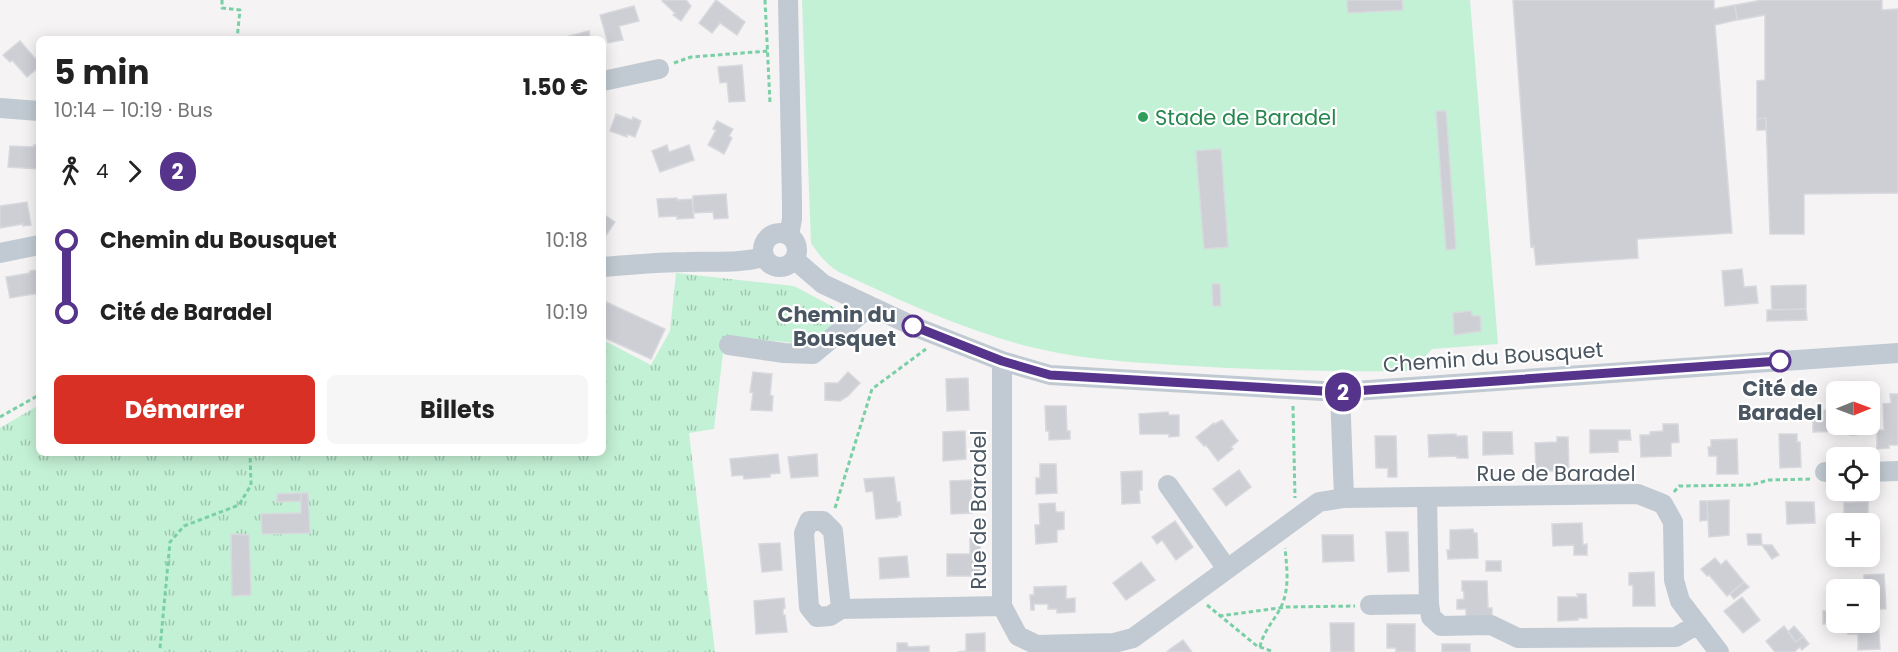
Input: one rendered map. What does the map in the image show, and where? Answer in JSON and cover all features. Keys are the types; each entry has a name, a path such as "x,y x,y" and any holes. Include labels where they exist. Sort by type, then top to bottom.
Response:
{"street":[{"path":"788,0 792,219 789,235"},
{"path":"606,80 658,69"},
{"path":"0,108 36,111"},
{"path":"777,233 789,235 797,246 795,260 785,267 773,266 764,257 766,239 777,233"},
{"path":"0,253 36,246"},
{"path":"606,267 684,262 735,262 764,257"},
{"name":"Chemin du Bousquet","path":"795,260 823,284 913,326 1002,361 1050,375 1340,392 1898,352"},
{"path":"729,345 784,353 813,354 870,306"},
{"name":"Rue de Baradel","path":"1002,361 1002,606 1018,636 1037,645 1114,643 1133,638 1319,502 1344,498 1638,494 1663,504"},
{"path":"1340,392 1344,498"},
{"path":"1880,472 1898,471"},
{"path":"1168,485 1227,569"},
{"path":"1427,497 1429,604 1431,617 1441,626 1491,625 1518,638 1676,637 1698,624"},
{"path":"1663,504 1673,522 1674,580 1680,601 1719,652"},
{"path":"841,609 833,531 823,521 809,521 804,533 809,607 817,617 830,616 841,609 1002,606"},
{"path":"1370,605 1429,604"}],"path":[{"path":"222,0 222,8 240,10 237,36"},
{"path":"658,69 691,57 767,51 789,58"},
{"path":"829,527 872,389 941,337"},
{"path":"1260,647 1262,636 1281,608 1287,588 1292,389"},
{"path":"0,417 36,397"},
{"path":"160,648 170,542 184,526 239,506 251,485 250,456"},
{"path":"1663,504 1679,486 1751,485 1769,480 1816,479 1826,474"},
{"path":"1194,594 1260,647 1274,652"},
{"path":"1219,616 1281,608 1370,605"}],"green space":[{"name":"Stade de Baradel","path":"802,0 1470,0 1498,344 1432,349 1412,371 1264,369 1104,360 1052,352 985,333 935,315 839,272 823,259 811,243"},
{"path":"676,273 794,286 841,311 832,331 815,345 725,336 714,429 689,433 715,652 0,652 0,428 36,407 36,456 606,456 606,342 651,365 670,331"}],"building":[{"path":"663,0 686,0 691,6 681,21 673,15 675,13"},
{"path":"716,0 745,22 737,35 720,23 712,33 699,23"},
{"path":"1347,0 1402,0 1403,10 1348,13"},
{"path":"1513,0 1714,0 1714,9 1735,5 1737,20 1715,25 1732,233 1637,239 1638,258 1536,265 1534,246 1531,247"},
{"path":"1762,0 1882,0 1882,10 1898,9 1898,193 1804,194 1804,234 1770,234 1766,118 1757,119 1757,81 1765,80 1765,15 1737,20 1735,5"},
{"path":"634,6 639,21 619,26 623,40 608,43 600,15"},
{"path":"589,31 590,36 570,36"},
{"path":"20,41 36,60 36,70 27,77 12,60 10,62 3,55"},
{"path":"742,65 745,101 729,102 727,82 720,83 718,67"},
{"path":"1436,111 1446,111 1456,249 1446,250"},
{"path":"616,114 641,121 635,137 627,134 627,137 610,131"},
{"path":"1766,118 1766,130 1757,130 1757,119"},
{"path":"717,121 733,129 729,136 732,138 724,154 708,145 716,130 713,129"},
{"path":"36,145 36,169 8,167 10,146"},
{"path":"667,145 669,152 689,145 694,160 660,172 652,151"},
{"path":"1221,149 1228,247 1204,249 1196,151"},
{"path":"726,194 728,218 714,219 713,212 693,213 693,196"},
{"path":"677,198 677,200 692,199 694,218 659,217 657,199"},
{"path":"27,202 31,225 0,228 0,206"},
{"path":"606,216 615,222 606,235"},
{"path":"1742,269 1744,287 1756,286 1758,303 1725,306 1722,271"},
{"path":"36,270 36,294 10,298 6,277 30,273 30,271"},
{"path":"1212,284 1220,284 1221,306 1213,306"},
{"path":"1806,285 1806,309 1772,310 1771,286"},
{"path":"606,302 665,329 651,359 606,338"},
{"path":"1806,309 1807,320 1767,321 1767,310"},
{"path":"1471,311 1472,316 1480,316 1481,331 1454,335 1453,313"},
{"path":"753,372 772,374 770,395 773,396 772,411 751,410 753,393 750,392"},
{"path":"848,372 860,383 840,401 825,400 825,383 838,383"},
{"path":"968,378 969,410 947,411 946,379"},
{"path":"1890,394 1898,394 1898,445 1889,445 1889,448 1880,449 1877,447 1877,435 1880,435 1880,430 1884,430 1883,404 1891,403"},
{"path":"1045,406 1066,406 1067,431 1070,431 1070,439 1049,440 1049,431 1046,431"},
{"path":"1813,410 1826,410 1826,432 1813,432"},
{"path":"1168,412 1169,415 1179,415 1179,436 1140,434 1139,414"},
{"path":"1222,420 1238,441 1231,447 1233,449 1218,461 1206,445 1204,446 1196,437 1214,423"},
{"path":"1663,424 1678,424 1679,442 1671,443 1671,456 1641,457 1640,435 1663,431"},
{"path":"1590,430 1630,430 1631,440 1618,440 1618,452 1590,453"},
{"path":"965,431 966,459 943,461 943,432"},
{"path":"1483,432 1512,432 1513,454 1483,455"},
{"path":"1456,434 1456,436 1467,436 1468,458 1429,457 1428,435"},
{"path":"1779,434 1797,434 1797,442 1800,442 1801,467 1780,468"},
{"path":"1375,436 1396,436 1397,477 1388,477 1388,468 1376,468"},
{"path":"1557,437 1568,437 1569,474 1536,471 1535,443 1557,442"},
{"path":"1737,439 1738,474 1717,474 1717,456 1709,456 1708,447 1711,447 1711,440"},
{"path":"778,454 780,473 770,474 770,477 744,479 743,475 732,476 730,459"},
{"path":"817,454 818,476 791,478 788,457"},
{"path":"1040,464 1056,464 1057,493 1036,494 1036,478 1040,478"},
{"path":"1239,470 1251,487 1226,506 1213,489"},
{"path":"1142,471 1142,490 1139,490 1140,503 1122,504 1121,472"},
{"path":"894,477 901,515 876,519 873,491 866,492 864,479"},
{"path":"974,480 974,487 971,487 972,513 951,514 950,481"},
{"path":"301,493 301,501 277,502 277,494"},
{"path":"301,493 308,493 310,533 262,534 261,514 301,513"},
{"path":"1729,500 1729,535 1709,537 1707,501"},
{"path":"1700,501 1707,501 1708,520 1700,521"},
{"path":"1786,502 1814,502 1815,523 1787,524"},
{"path":"1868,502 1868,513 1844,513 1844,503"},
{"path":"1055,503 1056,512 1064,512 1064,529 1057,530 1057,542 1036,544 1035,525 1040,525 1039,504"},
{"path":"1175,521 1193,547 1176,560 1162,540 1157,544 1152,537"},
{"path":"1582,523 1583,545 1587,544 1587,555 1574,555 1574,545 1553,546 1552,524"},
{"path":"1473,529 1474,533 1477,533 1478,558 1448,559 1450,530"},
{"path":"1386,532 1408,532 1409,571 1388,572"},
{"path":"231,534 249,535 251,595 232,596"},
{"path":"1747,534 1761,534 1762,545 1748,545"},
{"path":"1322,535 1353,535 1354,561 1323,562"},
{"path":"970,539 980,539 980,572 971,572 971,576 947,576 947,554 970,554"},
{"path":"780,543 782,570 762,572 759,544"},
{"path":"1762,545 1772,545 1779,555 1772,559"},
{"path":"907,556 909,577 880,579 879,558"},
{"path":"1715,558 1721,565 1726,560 1744,582 1727,596 1701,569"},
{"path":"1486,561 1501,561 1501,571 1486,571"},
{"path":"1141,562 1155,580 1126,600 1113,583"},
{"path":"1654,572 1655,606 1633,606 1633,585 1629,585 1629,573"},
{"path":"1884,574 1886,609 1880,609 1880,579 1864,579 1864,575"},
{"path":"1462,581 1487,581 1488,608 1492,608 1492,618 1466,619 1466,609 1457,609 1457,600 1464,599"},
{"path":"1744,582 1749,587 1734,599 1730,594"},
{"path":"1066,586 1066,599 1075,598 1075,612 1057,613 1057,609 1048,609 1048,604 1034,604 1034,610 1031,610 1030,595 1034,595 1034,587"},
{"path":"1577,594 1586,594 1587,618 1558,621 1558,597 1578,597"},
{"path":"1742,597 1760,620 1743,633 1724,611"},
{"path":"784,598 783,615 785,615 787,632 756,634 754,601"},
{"path":"1823,611 1826,611 1826,624 1823,624"},
{"path":"1330,623 1354,623 1354,652 1331,652"},
{"path":"1387,624 1415,624 1415,652 1396,652 1396,648 1387,648"},
{"path":"1784,626 1796,642 1803,636 1809,644 1802,650 1800,647 1794,652 1775,652 1766,641"},
{"path":"1794,626 1803,636 1796,642 1788,632"},
{"path":"985,633 985,652 958,652 966,651 966,634"},
{"path":"1879,633 1880,649 1858,650 1858,634 1848,634"},
{"path":"1183,640 1192,652 1167,652 1170,649"},
{"path":"897,643 907,643 908,647 929,646 929,652 897,652"},
{"path":"1442,644 1470,644 1470,652 1442,652"}],"bus line":[{"name":"2","path":"913,326 1002,361 1050,375 1340,392 1780,361"}],"place":[{"name":"Stade de Baradel","path":"1143,117"},
{"name":"Chemin du Bousquet","path":"913,326"},
{"name":"Cité de Baradel","path":"1780,361"}]}
